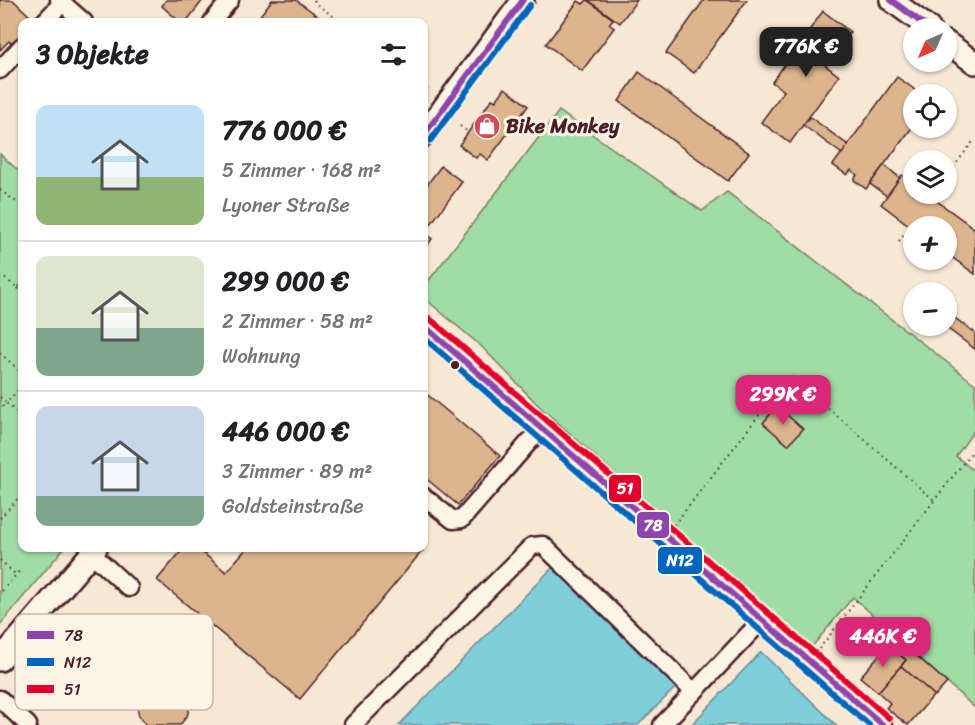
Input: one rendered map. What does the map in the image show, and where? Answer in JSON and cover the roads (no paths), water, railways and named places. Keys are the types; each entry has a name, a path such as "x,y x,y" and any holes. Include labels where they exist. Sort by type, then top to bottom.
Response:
{"main road":[{"path":"428,129 523,0"},
{"path":"891,0 915,18"},
{"path":"957,50 975,63"},
{"path":"39,614 92,552"},
{"path":"0,660 15,642"}],"street":[{"path":"215,18 230,0"},
{"path":"47,18 61,1 80,18"},
{"path":"0,70 18,50"},
{"path":"428,329 883,725"},
{"path":"428,500 453,520 462,519 542,427"},
{"path":"353,725 532,546 543,545 694,693"},
{"path":"96,552 129,588"},
{"path":"662,725 763,619"},
{"path":"0,699 28,725"}],"water":[{"path":"555,565 677,686 638,725 399,725"},
{"path":"761,652 836,725 691,725"}],"place":[{"name":"Bike Monkey","path":"487,126"}]}
